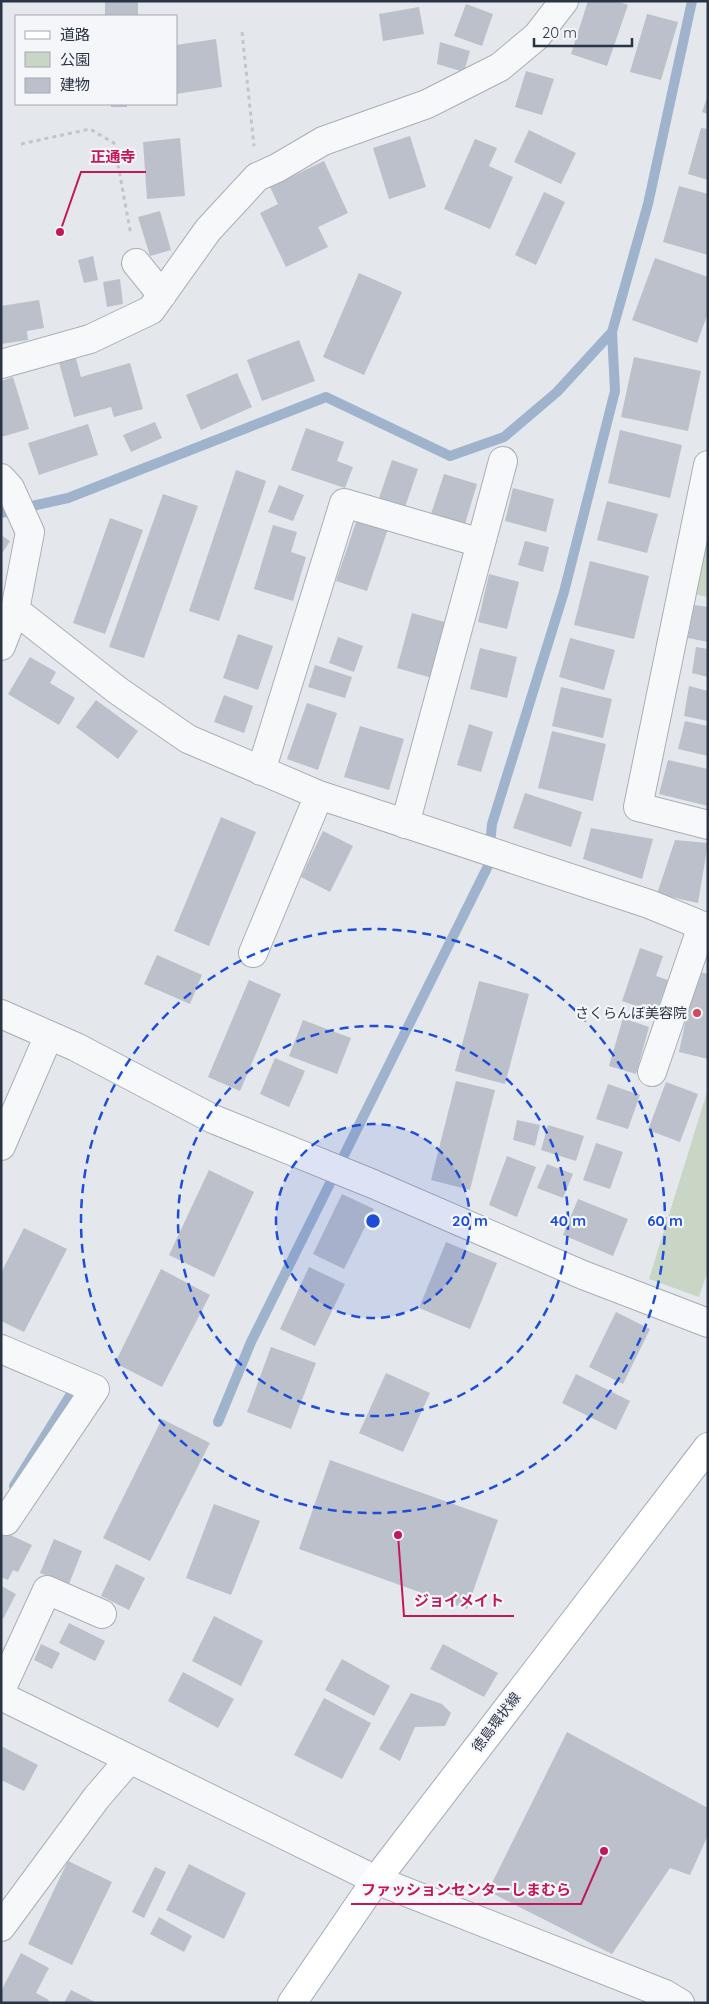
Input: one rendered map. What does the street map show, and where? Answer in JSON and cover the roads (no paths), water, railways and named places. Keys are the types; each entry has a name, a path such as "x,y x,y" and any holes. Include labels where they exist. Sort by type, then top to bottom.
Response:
{"main road":[{"name":"徳島環状線","path":"292,2003 376,1880 708,1446"}],"street":[{"path":"1,364 90,339 151,310 208,230 257,177 277,168 323,141 427,104 500,67 537,36 564,1"},
{"path":"136,263 162,295"},
{"path":"405,824 503,461"},
{"path":"708,465 638,807 708,825"},
{"path":"1,478 10,488 30,532 15,610 2,640"},
{"path":"261,771 344,503 481,543"},
{"path":"15,610 117,690 188,739 319,795 649,904 705,927 652,1072"},
{"path":"253,953 319,795"},
{"path":"1,1014 49,1035 213,1119 373,1184 583,1275 708,1323"},
{"path":"1,1146 49,1035"},
{"path":"1,1349 96,1389 6,1521"},
{"path":"1,1690 47,1590 102,1614"},
{"path":"1,1696 376,1880 668,2000"},
{"path":"1,1927 97,1797 129,1760"}],"waterway":[{"path":"1,513 68,498 326,397 450,456 504,437 557,392 612,332 648,204 692,1"},
{"path":"218,1422 251,1342 488,866 492,824 564,592 615,391 612,332"},
{"path":"14,1486 76,1386"}],"place":[{"name":"正通寺","path":"60,232"},
{"name":"さくらんぼ美容院","path":"697,1013"},
{"name":"ジョイメイト","path":"398,1535"},
{"name":"ファッションセンターしまむら","path":"604,1851"}]}
